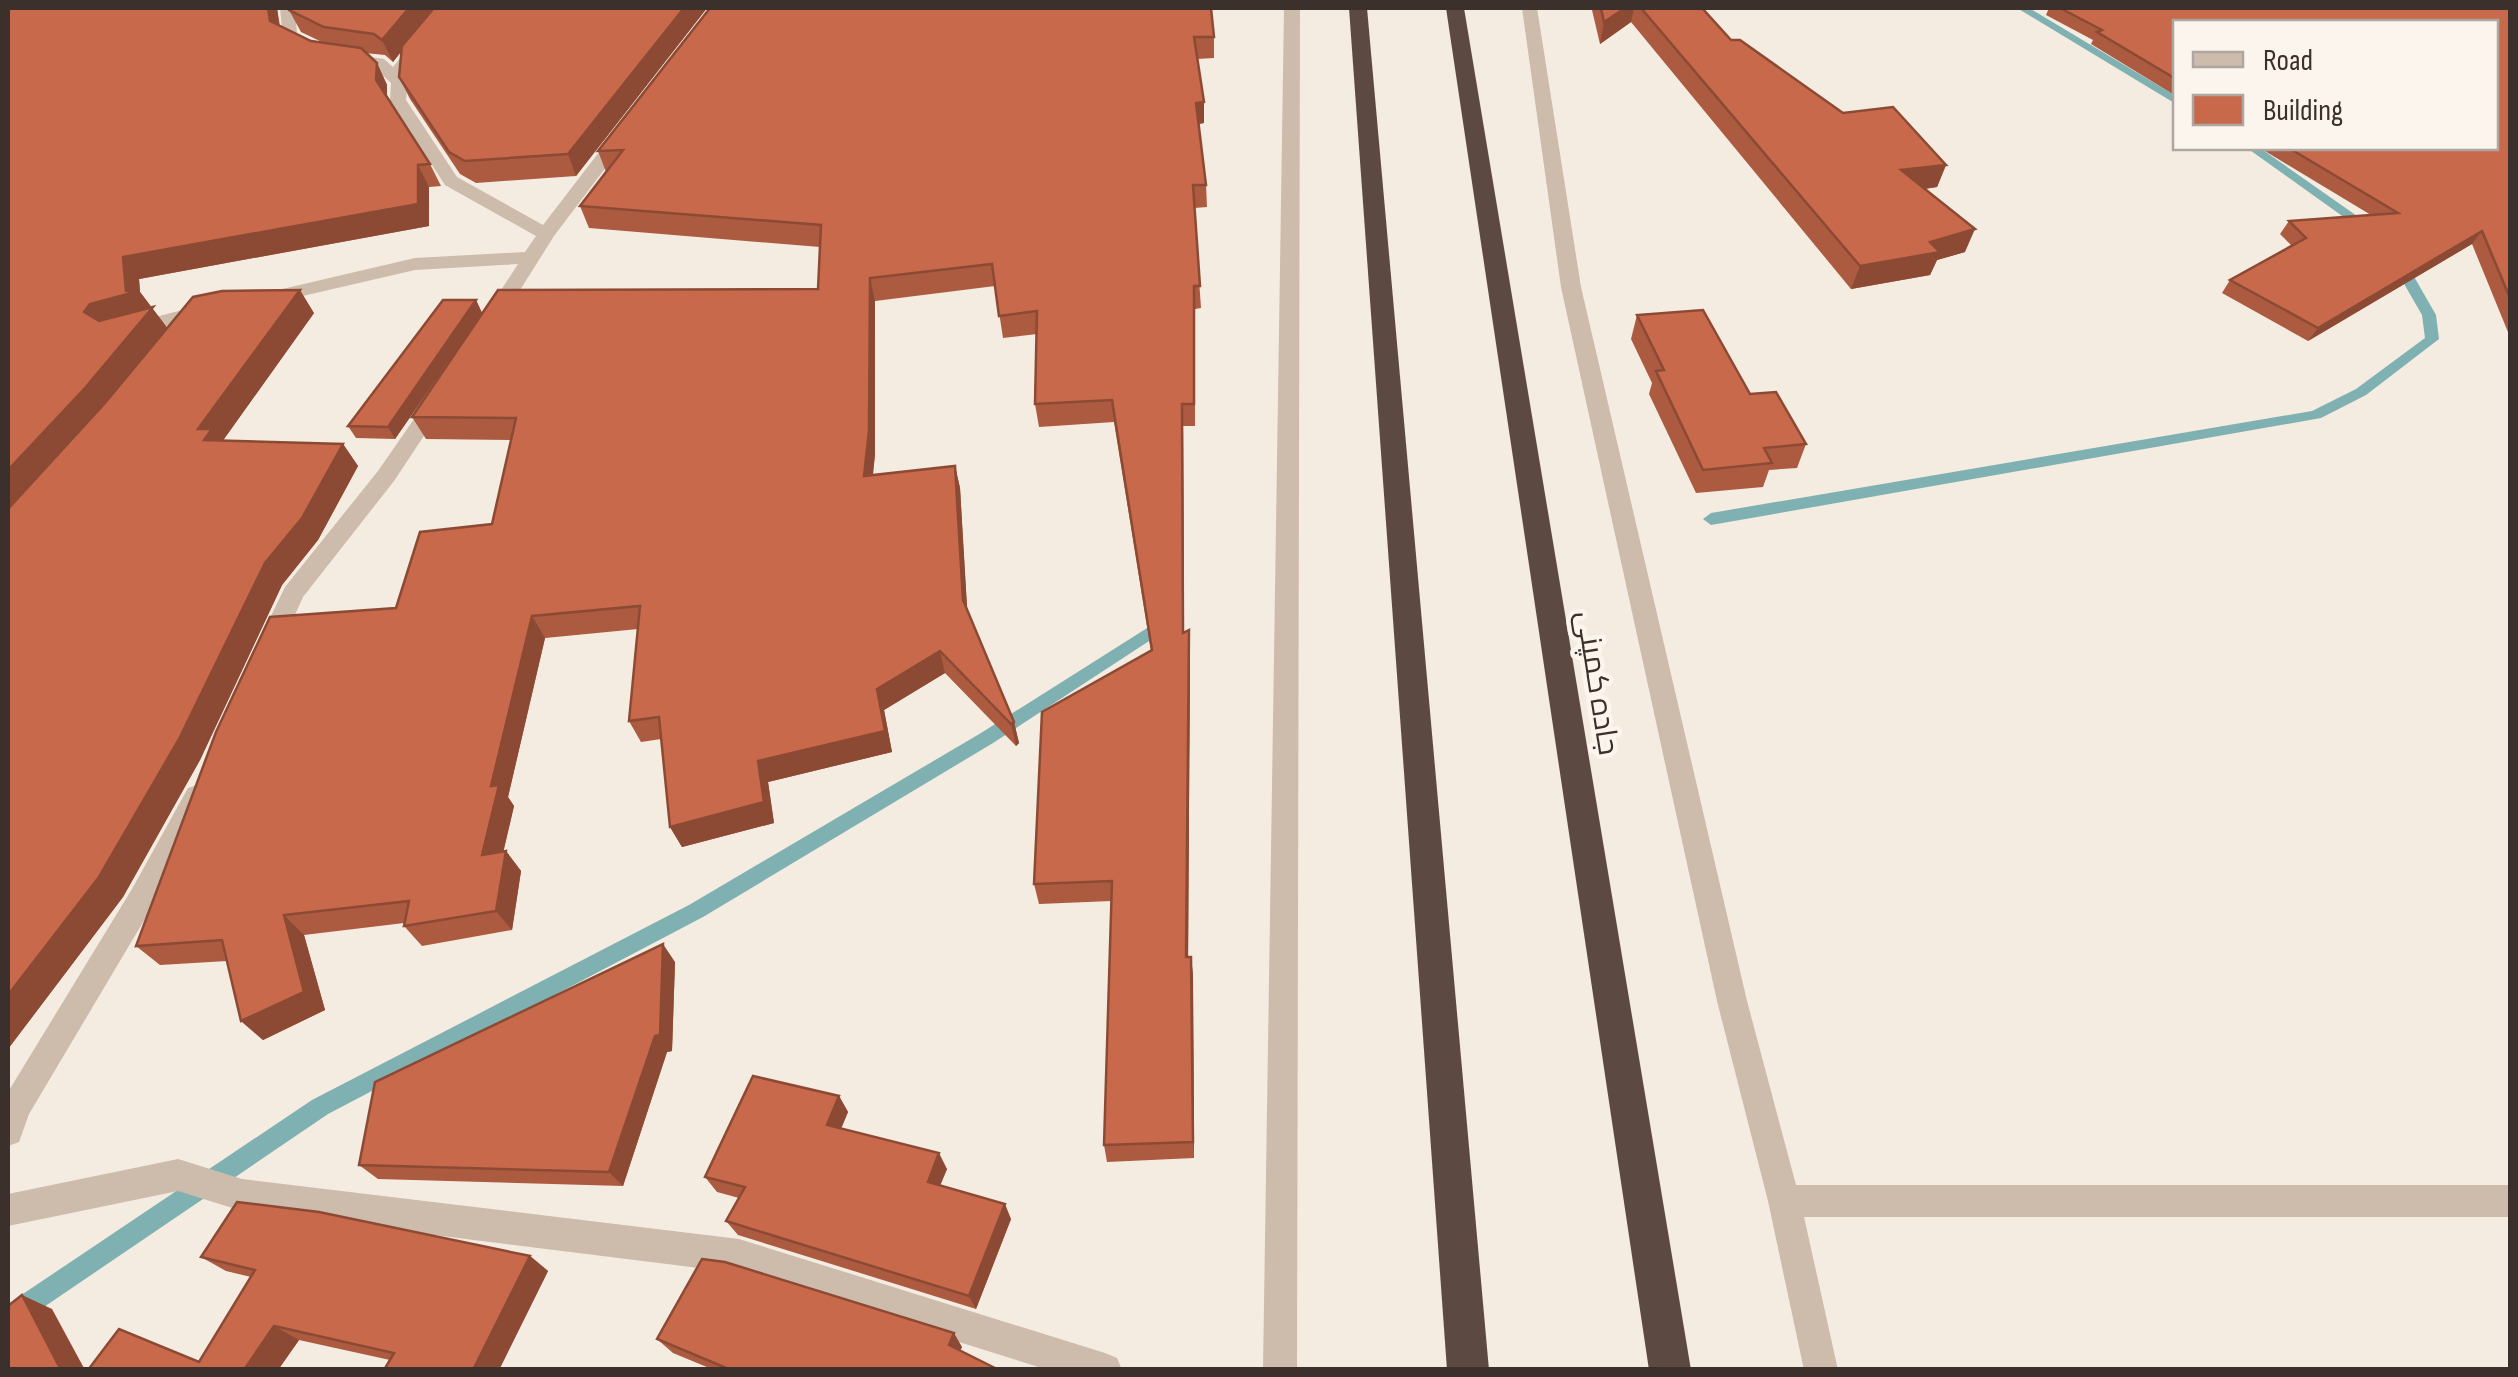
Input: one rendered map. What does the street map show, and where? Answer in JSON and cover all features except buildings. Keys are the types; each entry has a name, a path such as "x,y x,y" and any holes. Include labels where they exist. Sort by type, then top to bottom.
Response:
{"highway":[{"path":"1358,8 1468,1370"},
{"name":"جاده کمپنی","path":"1455,8 1670,1370"}],"street":[{"path":"287,8 289,36 330,56 378,62 400,82"},
{"path":"448,8 401,66 398,100 451,181 546,234"},
{"path":"1280,1370 1292,8"},
{"path":"1528,8 1571,287 1732,1001 1784,1201 1821,1370"},
{"path":"481,336 546,234 631,122"},
{"path":"115,334 198,311 415,264 534,257"},
{"path":"178,338 198,311"},
{"path":"261,662 293,593 386,476 449,382"},
{"path":"8,1131 15,1108 142,898 204,782"},
{"path":"8,1210 178,1174 242,1195 739,1256 1105,1370"},
{"path":"1784,1201 2510,1201"}],"waterway":[{"path":"2022,8 2173,99"},
{"path":"2256,150 2371,230"},
{"path":"1711,519 2316,415 2361,392 2432,339 2429,315 2398,261"},
{"path":"8,1318 320,1107 696,911 987,738 1163,624"}]}
